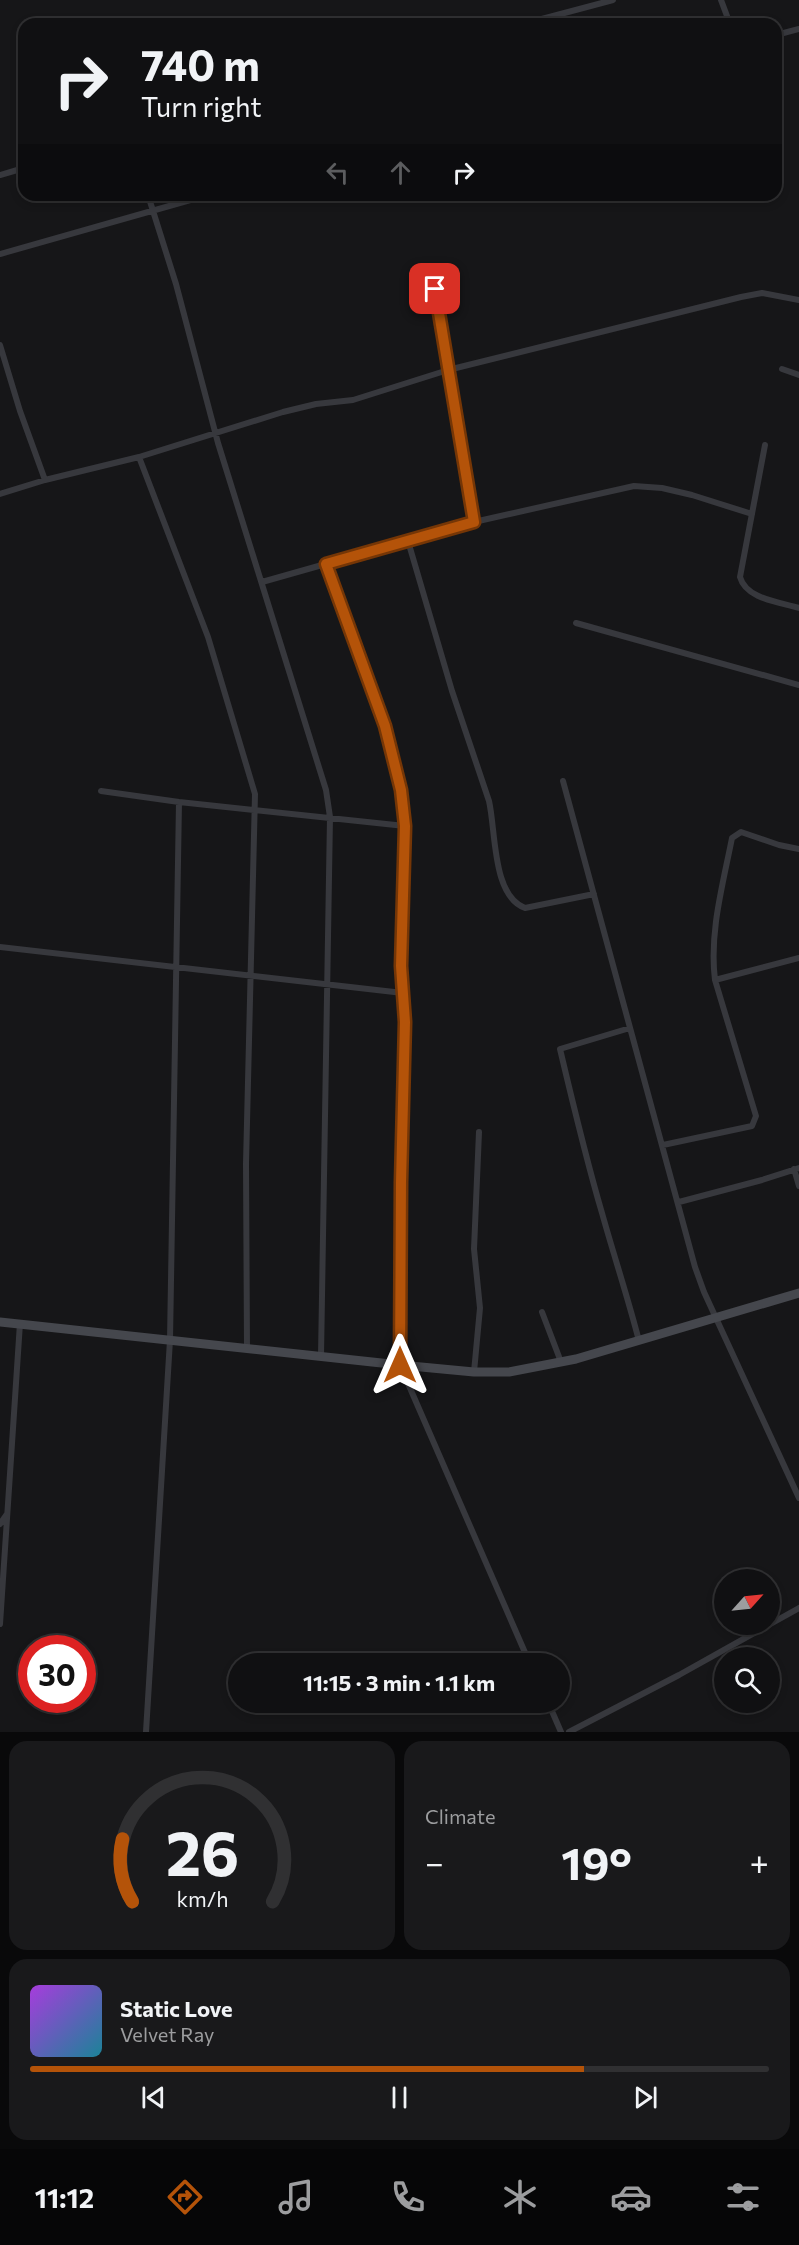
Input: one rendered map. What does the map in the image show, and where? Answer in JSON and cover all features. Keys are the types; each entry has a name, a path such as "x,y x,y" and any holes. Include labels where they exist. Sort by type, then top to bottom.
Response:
{"street":[{"path":"546,18 613,0"},
{"path":"721,0 727,18"},
{"path":"782,33 799,29"},
{"path":"0,175 18,170"},
{"path":"150,201 176,284 215,434 326,790 330,817 321,1356"},
{"path":"0,254 186,201"},
{"path":"435,289 474,522"},
{"path":"0,494 45,480 139,457 283,412 377,394 399,384 448,370 741,297 762,293 799,300"},
{"path":"0,345 20,411 45,480"},
{"path":"782,369 799,375"},
{"path":"765,445 740,577 742,585 750,593 799,608"},
{"path":"139,457 208,637 250,776 256,810 246,1164 247,1348"},
{"path":"262,582 474,522 634,486 662,488 692,495 752,514"},
{"path":"408,541 452,691 489,801 498,869 506,889 515,905 525,909 594,894"},
{"path":"326,564 385,726 401,790 405,826 401,966 405,1022 400,1365 525,1653"},
{"path":"576,622 799,685"},
{"path":"563,781 695,1267 799,1498"},
{"path":"101,790 179,802 405,826"},
{"path":"146,1732 170,1340 179,802"},
{"path":"663,1145 752,1126 756,1116 715,980 712,957 732,838 741,832 799,849"},
{"path":"0,947 403,993"},
{"path":"715,980 799,958"},
{"path":"630,1028 560,1050 580,1135 602,1215 626,1288 639,1341"},
{"path":"474,1372 480,1308 474,1249 478,1132"},
{"path":"679,1202 797,1168 799,1186"},
{"path":"0,1322 400,1365 474,1372 509,1372 561,1362 639,1341 799,1293"},
{"path":"542,1312 561,1362"},
{"path":"0,1624 20,1323"},
{"path":"0,1524 7,1513"},
{"path":"569,1732 679,1675 799,1608"},
{"path":"553,1713 561,1732"}],"route":[{"path":"400,1365 405,1022 401,966 405,826 401,790 385,726 326,564 474,522 435,289"}]}
